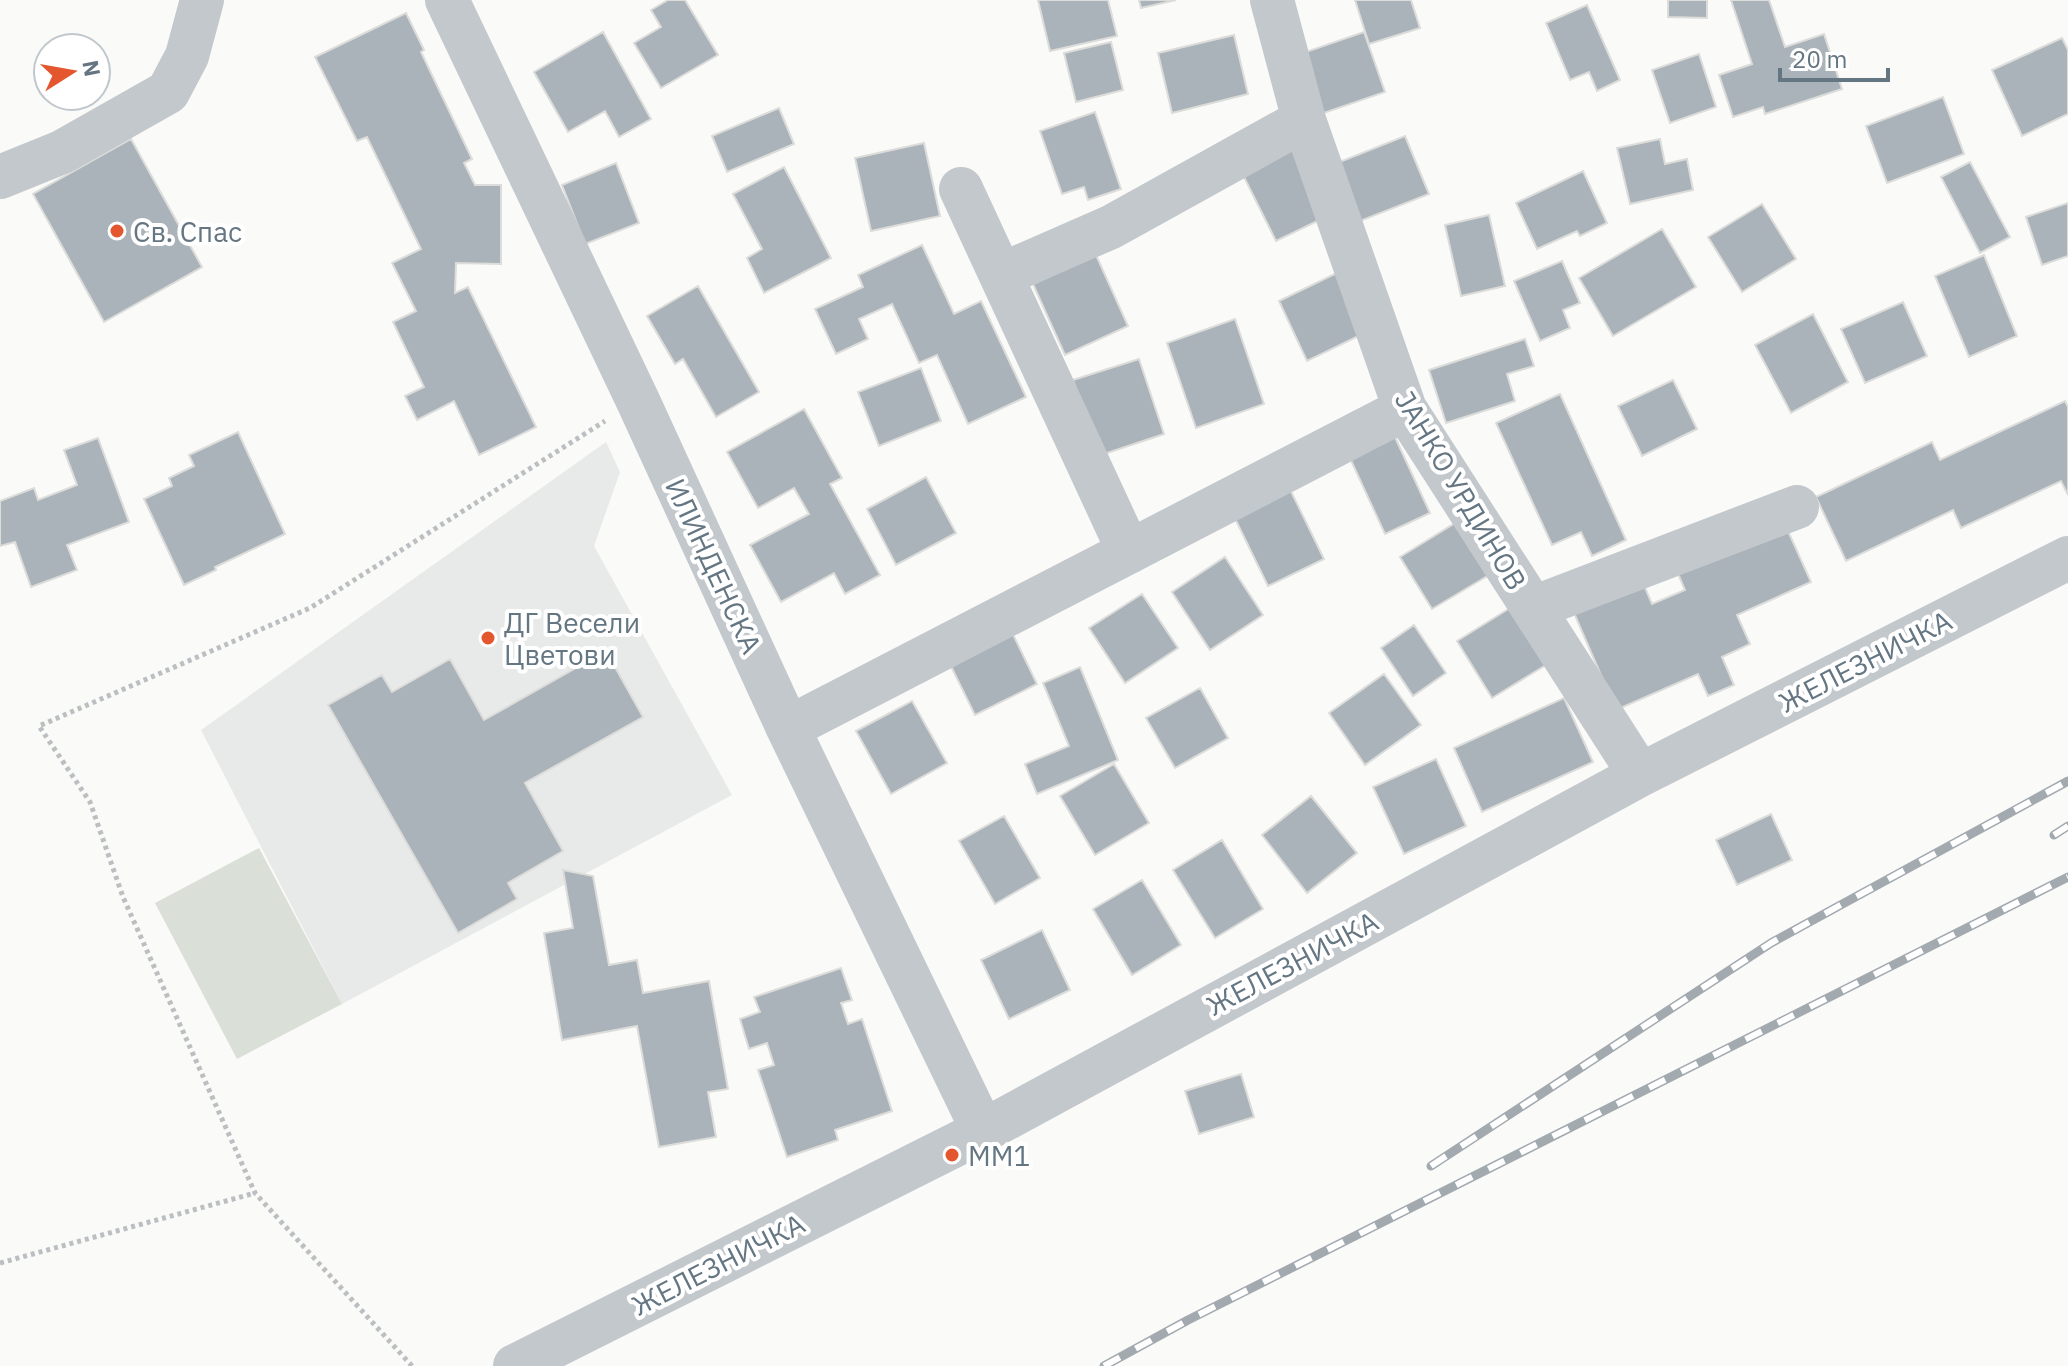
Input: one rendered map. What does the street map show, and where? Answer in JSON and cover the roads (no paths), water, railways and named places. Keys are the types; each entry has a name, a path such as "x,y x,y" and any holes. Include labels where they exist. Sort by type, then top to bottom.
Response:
{"street":[{"path":"0,177 62,152 168,92 187,56 202,0"},
{"name":"ИЛИНДЕНСКА","path":"447,0 638,401 788,728 983,1131"},
{"name":"ЈАНКО УРДИНОВ","path":"1272,0 1304,120 1405,409 1640,775"},
{"path":"1001,275 1111,227 1304,120"},
{"path":"961,189 1129,552"},
{"path":"788,728 1405,409"},
{"path":"1533,608 1797,507"},
{"name":"ЖЕЛЕЗНИЧКА","path":"515,1366 983,1131 1640,775 2068,558"}],"railway":[{"path":"1431,1166 1771,943 2068,781"},
{"path":"2054,835 2068,826"},
{"path":"1104,1366 1188,1320 2068,877"}],"place":[{"name":"Св. Спас","path":"117,231"},
{"name":"ДГ Весели Цветови","path":"488,638"},
{"name":"MM1","path":"952,1155"}]}
